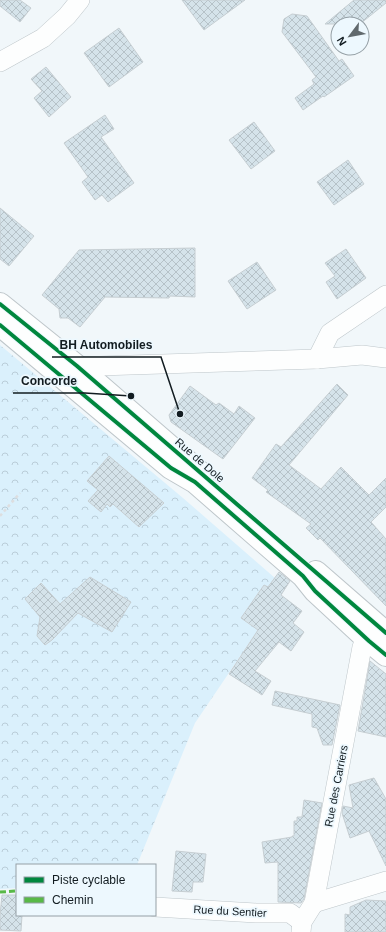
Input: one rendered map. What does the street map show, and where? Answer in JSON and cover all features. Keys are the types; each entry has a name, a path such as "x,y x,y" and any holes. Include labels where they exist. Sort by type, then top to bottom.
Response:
{"main road":[{"name":"Rue de Dole","path":"0,304 77,366 380,639 386,655"},
{"name":"Rue de Dole","path":"0,325 171,468 195,482 303,576 315,591 380,639"}],"street":[{"path":"0,62 43,38 67,16 80,0"},
{"path":"317,360 330,333 386,295"},
{"path":"18,340 56,364 66,367 317,360 362,355 386,358"},
{"name":"Rue des Carriers","path":"302,927 314,903 362,647 380,639"},
{"path":"314,903 386,881"},
{"name":"Rue du Sentier","path":"156,907 256,914 290,913 302,927"}],"path":[{"path":"0,516 20,493"}],"green space":[{"path":"0,345 183,498 275,578 268,587 264,585 241,618 258,630 195,723 137,864 16,864 16,888 0,889"}],"building":[{"path":"0,0 20,0 31,8 20,22 0,6"},
{"path":"182,0 245,0 204,30"},
{"path":"354,0 386,0 386,3 370,16 335,16"},
{"path":"292,14 307,16 330,48 330,56 335,56 339,61 342,59 354,76 303,110 295,98 314,84 312,80 316,77 282,32 284,19"},
{"path":"330,20 330,24 325,24"},
{"path":"119,28 143,62 109,87 84,53"},
{"path":"46,67 71,97 49,117 34,98 42,91 31,79"},
{"path":"105,115 114,129 101,137 134,183 108,202 102,195 95,200 82,182 88,177 64,143"},
{"path":"254,122 275,151 251,169 229,140"},
{"path":"348,160 364,184 334,205 317,182"},
{"path":"0,208 34,236 9,266 0,259"},
{"path":"195,248 195,297 105,297 80,327 68,318 60,318 59,309 42,295 79,250"},
{"path":"346,249 366,278 337,299 326,282 335,276 325,263"},
{"path":"257,262 276,290 247,309 228,281"},
{"path":"337,384 348,395 289,465 321,489 341,467 369,495 386,478 386,507 371,522 386,539 386,606 320,538 318,540 306,528 311,524 266,492 268,490 252,478 276,444 281,447"},
{"path":"190,386 216,405 219,403 234,414 239,406 255,418 223,459 171,422 169,415"},
{"path":"109,456 164,503 139,527 113,504 110,507 107,504 101,512 88,501 98,490 87,481"},
{"path":"279,572 290,581 281,595 302,611 293,623 304,632 291,651 279,642 255,671 271,681 262,695 229,674 258,630 241,618 264,585 268,587"},
{"path":"90,577 131,602 112,632 78,613 52,640 45,645 37,636 40,617 25,599 41,583 60,604"},
{"path":"370,661 386,674 386,737 358,731"},
{"path":"275,691 340,705 332,745 323,745 317,728 312,727 312,714 272,705"},
{"path":"374,778 386,799 386,866 369,831 350,838 342,813 343,806 353,808 349,785"},
{"path":"304,800 322,803 304,899 301,903 278,902 278,862 265,863 262,842 294,836 294,821 297,821 297,817 302,817"},
{"path":"176,851 206,854 203,882 193,882 192,892 172,891"},
{"path":"2,895 16,895 16,916 22,916 21,931 0,930"},
{"path":"366,900 386,901 386,932 345,932 345,914 350,915 350,907"}],"marked path":[{"path":"0,892 16,891"}],"cycle path":[{"path":"0,304 77,366 386,633"},
{"path":"0,325 171,468 195,482 303,576 315,591 386,655"}],"place":[{"name":"Concorde","path":"131,396"},
{"name":"BH Automobiles","path":"180,414"}]}
